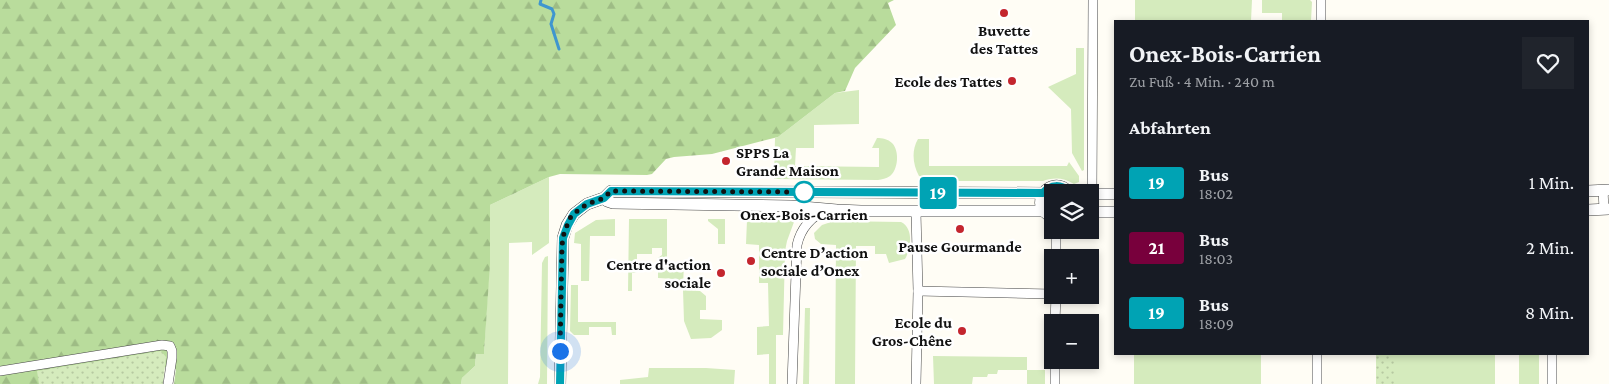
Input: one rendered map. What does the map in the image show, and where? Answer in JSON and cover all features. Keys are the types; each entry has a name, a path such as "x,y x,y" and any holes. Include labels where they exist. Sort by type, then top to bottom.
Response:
{"street":[{"path":"1091,184 1093,0"},
{"path":"1321,0 1321,20"},
{"path":"1589,191 1606,190 1607,209 1589,210"},
{"path":"560,384 563,238 574,214 587,204 604,198 611,191 1043,193 1040,200 1044,207"},
{"path":"916,192 918,291 916,384"},
{"path":"1099,194 1114,194"},
{"path":"604,198 613,203 791,206 838,210 1044,214"},
{"path":"792,384 797,245 805,225 819,213 828,209"},
{"path":"1099,212 1114,212"},
{"path":"918,291 1044,294"},
{"path":"0,371 162,344 170,346 172,351 168,384"},
{"path":"1316,384 1317,355"},
{"path":"1552,355 1552,384"},
{"path":"1054,384 1055,369"}],"green space":[{"path":"0,0 894,0 888,3 896,25 855,68 845,91 835,93 778,137 712,154 666,159 652,174 647,175 560,174 549,177 490,205 490,264 484,354 476,354 475,366 462,378 461,384 174,384 176,369 164,367 90,384 0,384"},
{"path":"1135,0 1252,0 1251,20 1135,20"},
{"path":"1262,0 1310,0 1312,2 1311,20 1282,20 1282,13 1262,13"},
{"path":"1076,48 1084,48 1084,170 1082,171 1072,153 1071,109 1048,87 1076,74"},
{"path":"859,90 859,124 814,125 814,148 796,148 795,166 879,167 879,148 872,148 877,138 879,138 889,141 895,146 897,160 893,173 887,178 878,180 774,179 775,138 835,93"},
{"path":"918,139 929,139 929,166 1067,166 1069,162 1079,176 1079,182 1074,184 1063,179 1043,181 933,181 919,176 914,158"},
{"path":"549,177 549,243 532,255 532,242 509,243 508,384 461,384 462,378 475,366 476,354 484,354 489,270 490,205"},
{"path":"615,219 615,236 590,236 589,281 581,281 581,244 574,243 575,233 596,220"},
{"path":"629,219 667,219 667,264 684,264 683,285 675,279 658,278 658,258 662,255 662,248 652,248 652,254 637,254 637,272 632,273 632,291 628,291"},
{"path":"708,219 725,219 725,244 718,244 718,229"},
{"path":"747,220 792,220 794,222 785,251 783,335 776,335 776,384 769,384 769,354 757,355 757,327 769,326 768,283 759,283 759,245 746,244"},
{"path":"834,221 901,222 910,234 909,250 905,259 889,263 886,254 875,254 875,246 856,246 855,384 835,384 836,245 821,244 815,239 814,233 822,225"},
{"path":"548,256 547,384 538,384 540,377 542,263 545,257"},
{"path":"571,285 578,285 578,322 616,322 616,335 612,335 611,327 589,327 589,335 574,335 570,331"},
{"path":"683,290 700,291 706,296 706,310 700,310 700,319 722,320 722,330 711,338 691,339 684,321"},
{"path":"805,308 810,308 809,384 803,384"},
{"path":"161,351 166,357 163,384 39,384 37,371"},
{"path":"1134,355 1261,355 1261,384 1134,384"},
{"path":"1376,355 1395,355 1395,384 1376,384"},
{"path":"1395,355 1495,355 1495,384 1395,384"},
{"path":"1519,355 1539,355 1539,384 1519,384"},
{"path":"933,356 1027,357 1027,370 998,370 997,374 988,374 987,377 973,377 972,384 934,384"},
{"path":"649,368 735,370 734,384 620,384 620,380 648,377"},
{"path":"1027,370 1045,370 1045,384 1027,384"}],"waterway":[{"path":"541,0 540,4 552,9 554,14 551,24 559,49"}],"bus line":[{"name":"19","path":"560,384 563,238 570,218 574,214 587,204 604,198 611,191 1044,192"}],"place":[{"name":"Buvette des Tattes","path":"1004,13"},
{"name":"Ecole des Tattes","path":"1012,81"},
{"name":"SPPS La Grande Maison","path":"726,161"},
{"name":"Onex-Bois-Carrien","path":"804,192"},
{"name":"Pause Gourmande","path":"960,229"},
{"name":"Centre D’action sociale d’Onex","path":"751,261"},
{"name":"Centre d'action sociale","path":"721,273"},
{"name":"Ecole du Gros-Chêne","path":"962,331"}],"route":[{"path":"560,351 563,238 570,218 587,204 604,198 611,191 804,192"}]}
